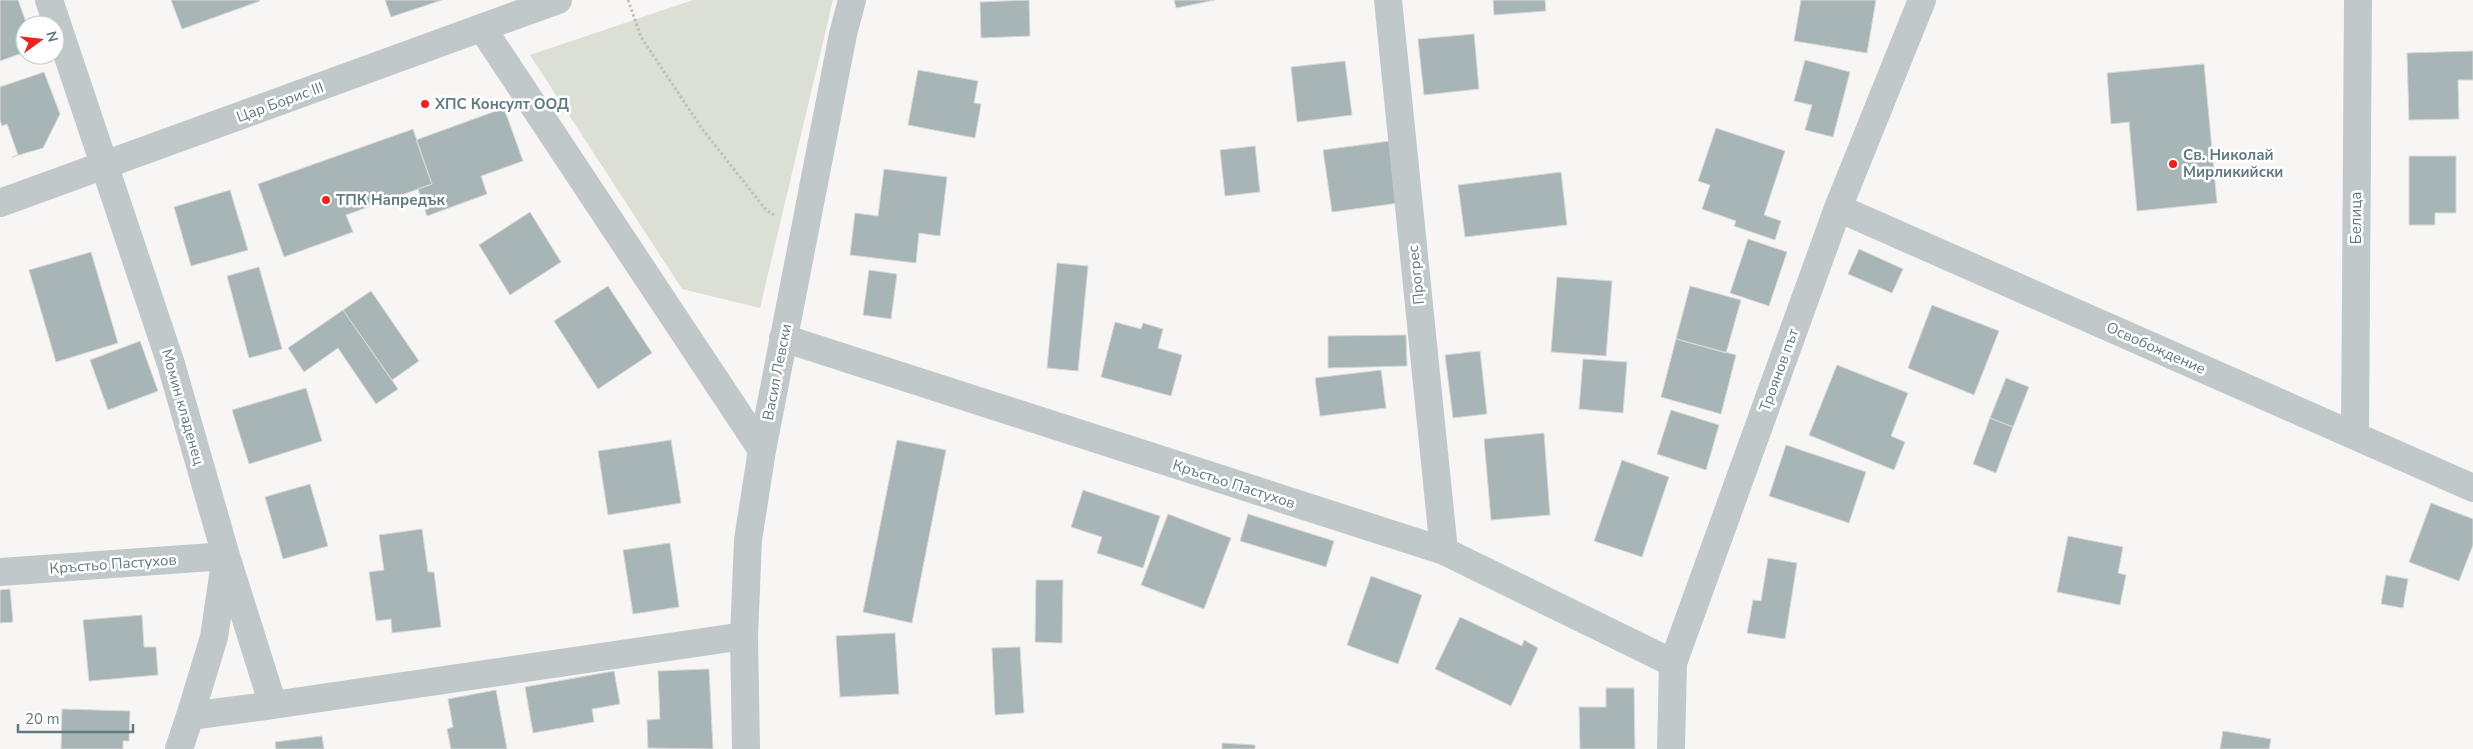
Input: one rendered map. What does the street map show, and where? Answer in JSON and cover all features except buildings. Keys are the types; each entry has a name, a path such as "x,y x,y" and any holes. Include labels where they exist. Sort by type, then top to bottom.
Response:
{"street":[{"name":"Момин кладенец","path":"49,0 171,364 226,556 273,705"},
{"name":"Цар Борис III","path":"0,203 558,0"},
{"name":"Васил Левски","path":"746,749 744,636 748,540 762,450 783,338 843,34 852,0"},
{"name":"Прогрес","path":"1388,0 1444,551"},
{"name":"Троянов път","path":"1671,749 1672,663 1838,208 1922,0"},
{"name":"Белица","path":"2355,436 2358,0"},
{"path":"482,28 762,450"},
{"name":"Освобождение","path":"1838,208 2473,488"},
{"name":"Кръстьо Пастухов","path":"783,338 1444,551 1672,663"},
{"path":"179,749 214,637 226,556"},
{"name":"Кръстьо Пастухов","path":"0,572 226,556"},
{"path":"190,716 744,636"}],"path":[{"path":"628,0 641,37 702,130 766,210 803,236"}],"shaded area":[{"path":"693,0 833,0 760,308 682,289 530,55"}],"place":[{"name":"ХПС Консулт ООД","path":"425,104"},
{"name":"Св. Николай Мирликийски","path":"2173,164"},
{"name":"ТПК Напредък","path":"326,200"}]}
